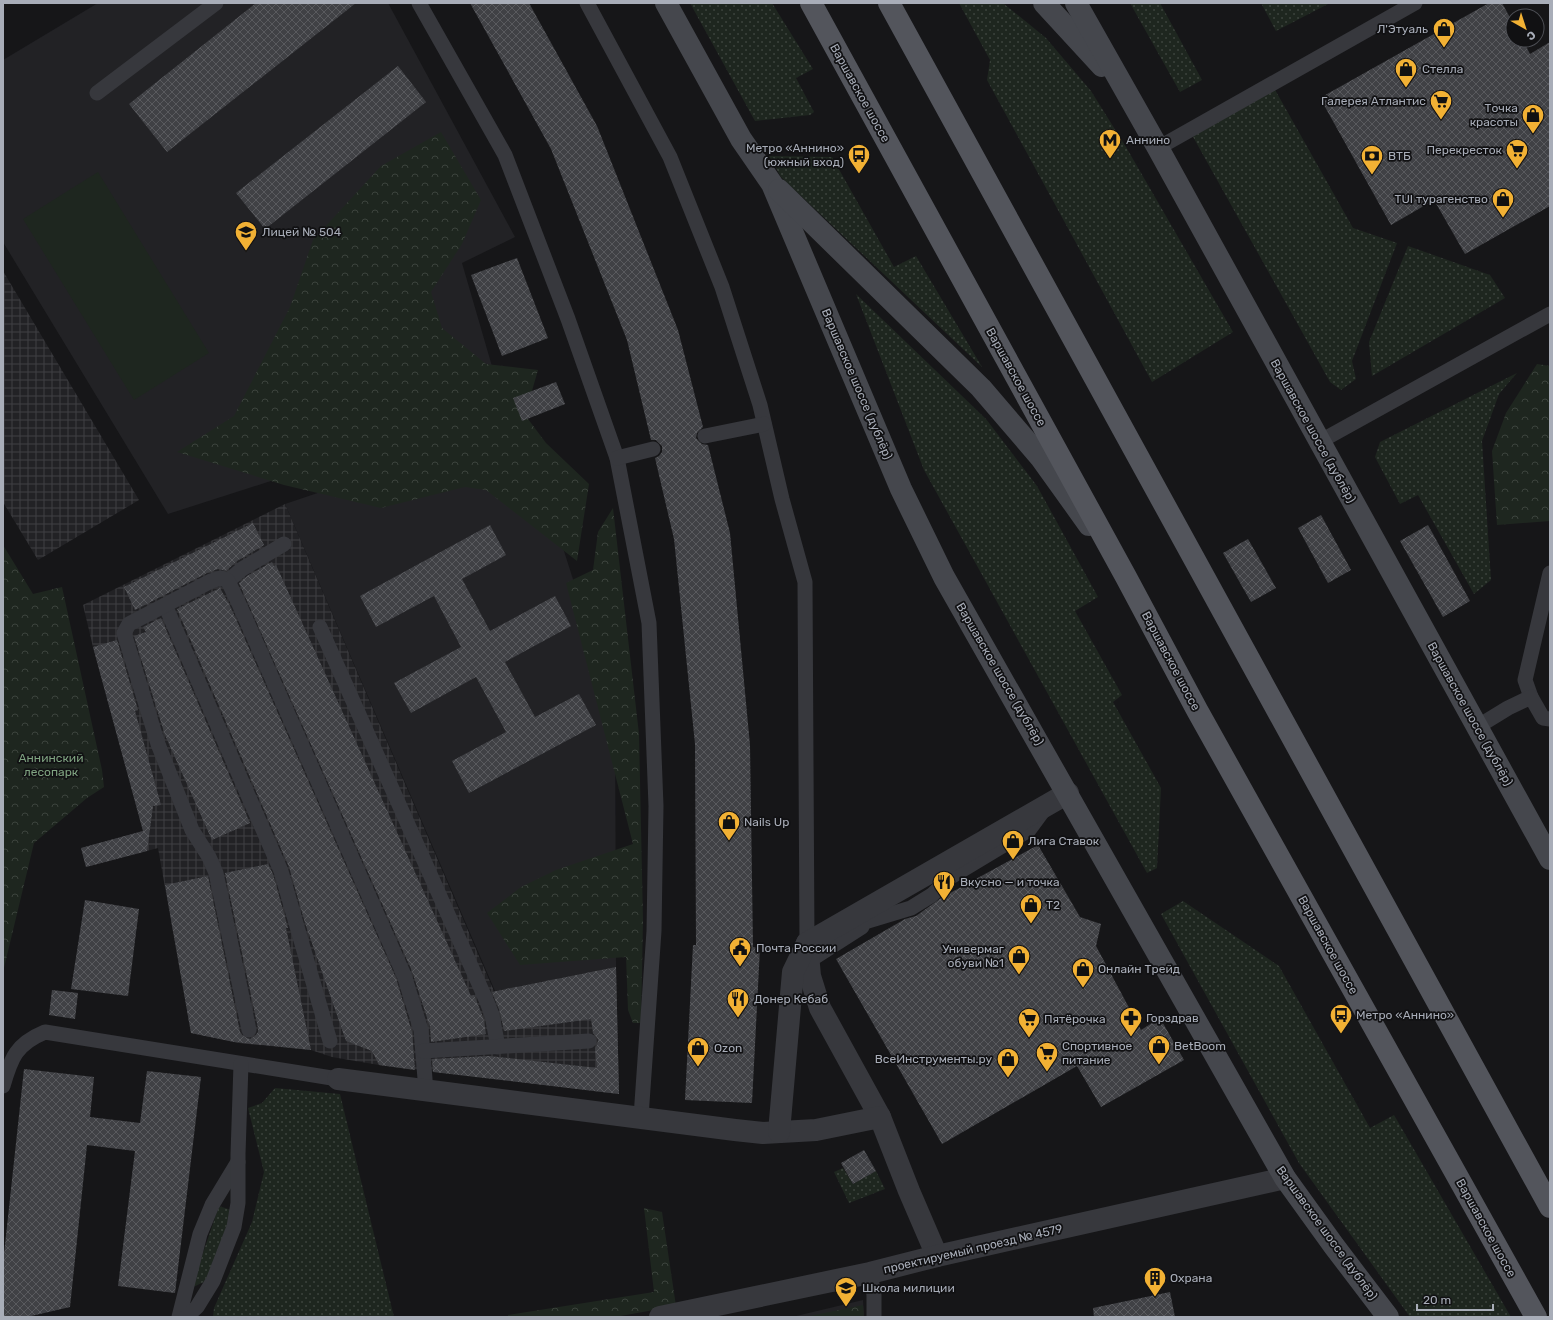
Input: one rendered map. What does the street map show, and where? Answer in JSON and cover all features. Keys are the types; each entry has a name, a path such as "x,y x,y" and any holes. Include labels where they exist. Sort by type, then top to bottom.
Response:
{"main road":[{"name":"Варшавское шоссе (дублёр)","path":"666,3 741,139 772,184 905,496 944,577 1068,793 1285,1178 1388,1317"},
{"name":"Варшавское шоссе","path":"811,3 1126,577 1201,717 1536,1317"},
{"path":"889,3 1550,1208"},
{"path":"1044,3 1128,95"},
{"name":"Варшавское шоссе (дублёр)","path":"1076,3 1158,148 1550,860"},
{"path":"772,184 981,388 1042,458 1126,577"}],"street":[{"path":"779,1132 803,959 1068,793"},
{"path":"803,959 820,1008 880,1117 909,1191 937,1256"},
{"path":"338,1079 735,1130 763,1132 816,1130 880,1117"},
{"name":"проектируемый проезд № 4579","path":"660,1317 870,1273 937,1256 1285,1178"}],"lane":[{"path":"97,93 216,3"},
{"path":"418,3 505,155 568,319 617,458 649,623 656,806 654,931 641,1117"},
{"path":"587,3 670,156 722,287 760,405 782,499 805,582 803,959"},
{"path":"1158,148 1415,3"},
{"path":"1319,442 1550,314"},
{"path":"705,436 764,424"},
{"path":"617,458 653,449"},
{"path":"228,581 242,569 284,544"},
{"path":"1550,573 1525,680 1531,698 1543,718 1550,719"},
{"path":"249,1030 216,873 209,857 192,830 158,744 124,633 130,624 211,581 221,578 228,581 240,604 404,975 415,1006 421,1030 426,1091"},
{"path":"165,605 281,871 330,1041"},
{"path":"320,627 487,1002 492,1015 498,1047"},
{"path":"1477,726 1508,708 1531,698"},
{"path":"803,959 851,926 911,908 932,895 948,878 1028,830 1048,805"},
{"path":"3,1086 8,1070 21,1045 32,1037 45,1032 338,1079"},
{"path":"423,1051 589,1041"},
{"path":"186,1317 197,1307 212,1281 234,1227 238,1203 241,1064"},
{"path":"179,1317 200,1234 212,1205 238,1162"},
{"path":"870,1273 874,1295 874,1317"}],"shaded area":[{"name":"Лицей № 504","path":"98,3 388,3 515,237 462,263 505,411 277,479 168,514 3,242 3,60"},
{"path":"3,271 139,500 38,560 3,502"},
{"path":"513,427 564,551 615,711 616,967 495,991 285,504"},
{"path":"285,504 494,991 616,967 619,1094 379,1065 332,1057 311,1050 239,1043 191,1033 158,848 86,867 81,848 143,831 83,605"},
{"name":"Школа милиции","path":"863,1300 864,1317 792,1317"}],"green space":[{"path":"690,3 772,3 813,69 796,78 814,112 810,115 755,121"},
{"path":"959,3 1003,3 1046,38 1091,91 1126,147 1233,332 1152,382 987,80 990,60"},
{"path":"1130,3 1160,3 1202,80 1180,92"},
{"path":"1261,3 1330,3 1276,31"},
{"path":"1274,88 1353,228 1397,243 1352,361 1356,379 1341,390 1330,382 1192,135"},
{"path":"441,132 481,200 462,244 431,292 442,328 486,364 538,370 525,415 546,443 589,484 577,561 486,490 465,487 381,508 284,485 177,452 234,416 290,307 313,240 381,166"},
{"path":"769,156 832,157 894,267 916,256 982,367 781,177"},
{"path":"98,172 209,353 134,400 23,219"},
{"path":"1408,246 1490,275 1505,298 1372,376 1369,342"},
{"path":"856,294 986,419 1037,486 1098,597 1075,611 1122,695 1113,702 1161,788 1157,868 1147,873 924,470"},
{"path":"1537,364 1550,366 1550,521 1497,525 1492,451 1506,413"},
{"path":"1517,373 1499,394 1482,441 1491,580 1474,594 1418,495 1400,504 1375,457 1380,442"},
{"path":"613,508 639,734 643,920 641,1023 633,1023 628,1010 626,957 520,965 487,913 521,887 556,870 633,844 566,583 593,570 598,532"},
{"name":"Аннинский лесопарк","path":"3,545 33,594 62,587 102,770 104,787 87,798 34,843 3,972"},
{"path":"1183,901 1279,966 1370,1128 1394,1115 1511,1317 1410,1317 1299,1163 1161,914"},
{"path":"275,1088 340,1094 394,1317 213,1317 214,1308 252,1222 264,1172 248,1108 262,1103"},
{"path":"843,1168 853,1184 876,1171 885,1189 849,1203 834,1172"},
{"path":"219,1206 231,1210 227,1229 206,1281 191,1288"},
{"path":"644,1208 662,1212 676,1306 615,1317 508,1317 508,1315 654,1292"},
{"path":"863,1305 864,1317 805,1317"}],"building":[{"path":"256,3 356,3 167,152 129,104"},
{"path":"470,3 529,3 597,126 678,330 703,427 697,433 696,438 702,444 708,445 730,533 750,745 753,947 760,948 752,1103 685,1100 693,945 696,945 695,744 674,539 655,458 662,452 662,446 656,440 651,440 627,340 551,149"},
{"name":"Галерея Атлантис","path":"1489,3 1502,3 1505,8 1505,48 1527,48 1530,54 1540,48 1545,48 1545,45 1550,42 1550,206 1465,254 1434,200 1391,225 1320,98"},
{"path":"398,66 426,102 265,229 236,193"},
{"path":"517,258 548,338 502,356 471,275"},
{"path":"556,382 565,404 522,421 513,398"},
{"path":"1321,515 1351,570 1328,583 1298,528"},
{"path":"253,523 264,545 237,561 226,571 218,569 207,573 135,610 124,587"},
{"path":"490,525 506,555 462,579 490,631 555,596 571,626 505,662 535,717 579,694 596,725 469,793 452,761 506,732 476,677 411,713 394,683 461,647 434,596 376,627 360,596"},
{"path":"1428,525 1470,601 1443,617 1400,541"},
{"path":"1248,539 1276,588 1251,602 1223,553"},
{"path":"272,562 274,566 276,565 471,996 474,995 483,1017 486,1034 431,1042 430,1027 412,971 239,583 247,576"},
{"path":"220,588 231,608 396,978 412,1032 415,1070 379,1065 372,1051 346,1041 305,923 289,867 177,609"},
{"path":"161,618 250,823 212,840 165,735 134,636 146,632 143,627"},
{"path":"117,640 138,710 135,711 161,805 153,806 147,851 86,867 81,848 143,831 93,647"},
{"path":"1038,845 1080,917 1101,924 1096,946 1141,1030 1160,1018 1184,1060 1101,1107 1077,1066 942,1144 836,959 905,919 916,916 941,898"},
{"path":"268,864 273,874 288,928 286,928 311,1050 234,1042 191,1033 165,885 208,876 240,1032 243,1036 250,1039 258,1032 258,1028 225,873"},
{"path":"85,900 139,909 128,996 71,989"},
{"path":"616,967 619,1094 433,1072 432,1059 489,1056 597,1068 595,1048 598,1040 593,1033 591,1019 504,1031 500,1012 492,992"},
{"path":"52,990 78,993 75,1019 49,1015"},
{"path":"24,1069 94,1077 90,1117 140,1123 147,1071 201,1077 175,1293 118,1286 135,1151 87,1145 70,1307 27,1317 3,1317 3,1263"},
{"path":"864,1150 876,1171 853,1184 841,1163"},
{"name":"Охрана","path":"1170,1292 1175,1317 1094,1317 1093,1308"}],"place":[{"name":"Л'Этуаль","path":"1444,48"},
{"name":"Стелла","path":"1406,88"},
{"name":"Галерея Атлантис","path":"1441,120"},
{"name":"Точка красоты","path":"1533,134"},
{"name":"Аннино","path":"1110,160"},
{"name":"Перекресток","path":"1517,170"},
{"name":"Метро «Аннино» (южный вход)","path":"859,174"},
{"name":"ВТБ","path":"1372,176"},
{"name":"TUI турагенство","path":"1503,218"},
{"name":"Лицей № 504","path":"246,252"},
{"name":"Nails Up","path":"729,842"},
{"name":"Лига Ставок","path":"1013,860"},
{"name":"Вкусно — и точка","path":"944,902"},
{"name":"T2","path":"1031,924"},
{"name":"Почта России","path":"740,968"},
{"name":"Универмаг обуви №1","path":"1019,976"},
{"name":"Онлайн Трейд","path":"1083,988"},
{"name":"Донер Кебаб","path":"738,1018"},
{"name":"Метро «Аннино»","path":"1341,1034"},
{"name":"Пятёрочка","path":"1029,1038"},
{"name":"Горздрав","path":"1131,1038"},
{"name":"BetBoom","path":"1159,1066"},
{"name":"Ozon","path":"698,1068"},
{"name":"Спортивное питание","path":"1047,1072"},
{"name":"ВсеИнструменты.ру","path":"1008,1078"},
{"name":"Охрана","path":"1155,1298"},
{"name":"Школа милиции","path":"846,1308"}]}
